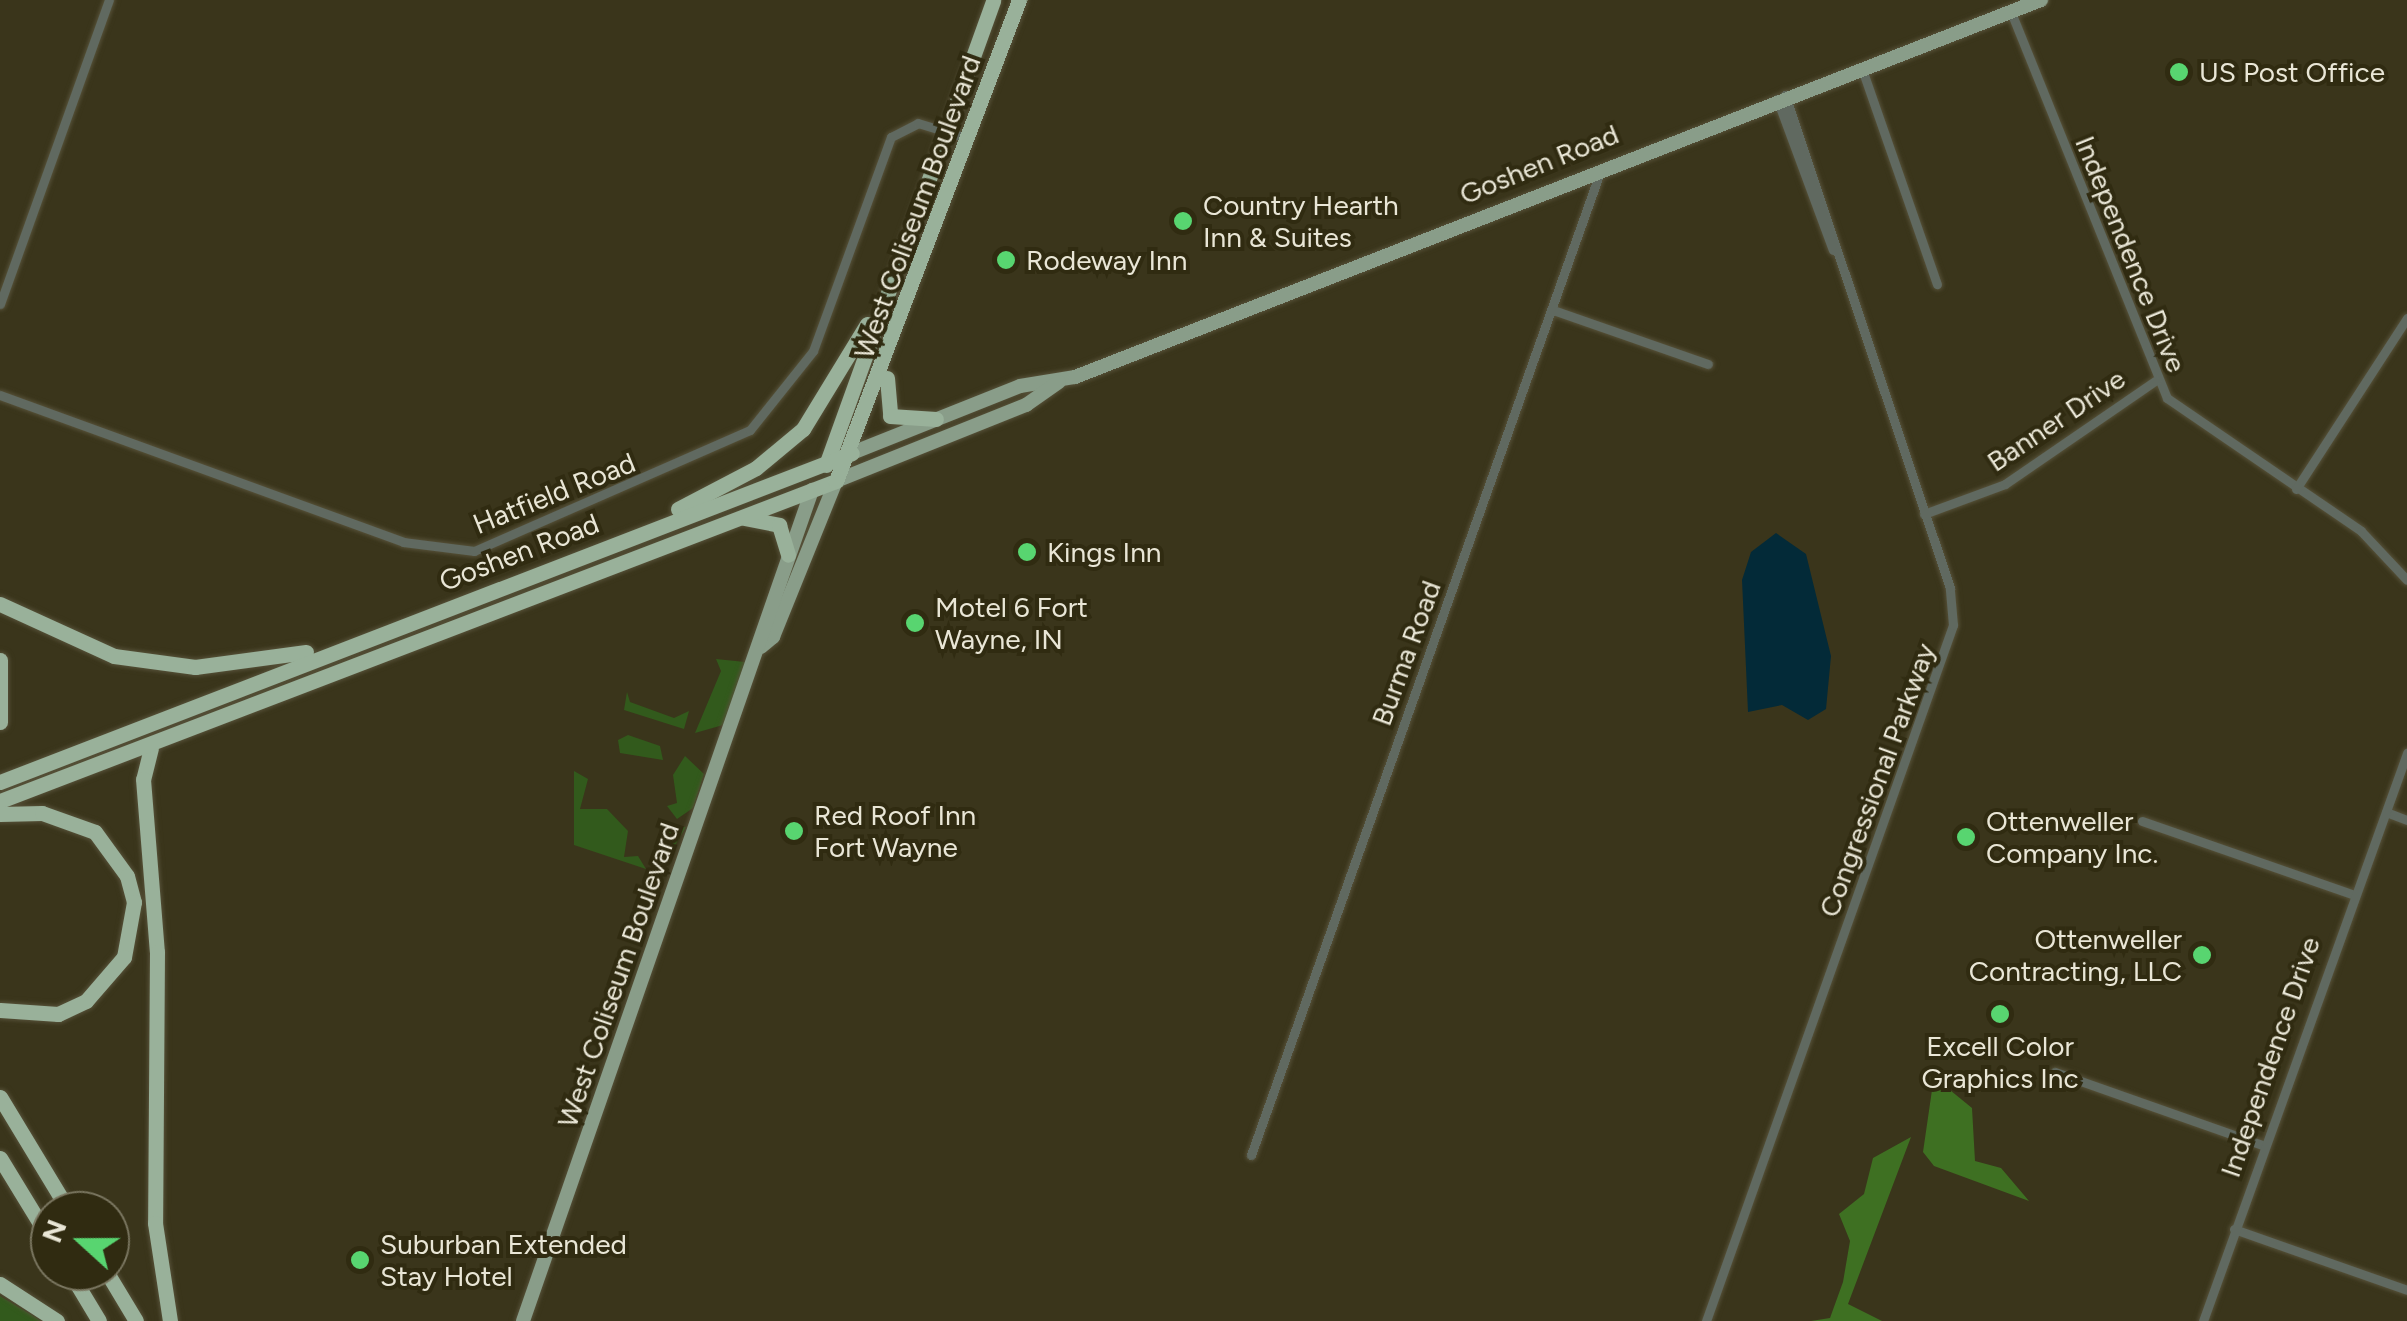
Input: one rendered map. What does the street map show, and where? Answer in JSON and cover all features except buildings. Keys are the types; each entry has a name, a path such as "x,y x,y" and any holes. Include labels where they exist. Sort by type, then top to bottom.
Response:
{"highway":[{"name":"West Coliseum Boulevard","path":"812,490 829,460 896,262 994,0"},
{"name":"West Coliseum Boulevard","path":"836,481 852,453 889,356 1019,0"},
{"path":"620,540 756,468 804,428 896,262"},
{"path":"889,356 890,416 936,419"},
{"name":"Goshen Road","path":"0,782 373,634 852,453"},
{"path":"0,802 150,748 836,481"},
{"path":"740,517 780,525 788,555"},
{"path":"0,604 114,656 195,667 269,662 373,634"},
{"path":"0,660 0,722"},
{"path":"150,748 143,779 157,952 155,1223 170,1321"},
{"path":"0,814 42,813 95,832 128,876 134,902 124,957 86,1000 58,1014 0,1010"},
{"path":"0,1097 57,1191"},
{"path":"0,1158 30,1207"},
{"path":"0,1284 56,1321"},
{"path":"81,1291 99,1321"},
{"path":"118,1291 136,1321"}],"main road":[{"name":"Goshen Road","path":"836,481 1026,404 1059,382 1602,165 2040,0"},
{"name":"Goshen Road","path":"852,453 1020,386 1059,382"},
{"name":"West Coliseum Boulevard","path":"761,647 773,637 836,481"},
{"name":"West Coliseum Boulevard","path":"523,1321 761,647 812,490"}],"street":[{"path":"0,304 108,0"},
{"name":"Independence Drive","path":"2011,12 2155,380 2186,416 2386,551 2407,580"},
{"path":"1862,68 1938,284"},
{"name":"Congressional Parkway","path":"1706,1321 1946,660 1950,588 1781,97"},
{"name":"Hatfield Road","path":"0,395 403,542 474,551 721,449 768,414 813,351 886,144 909,123 944,130"},
{"path":"944,130 970,140"},
{"name":"Burma Road","path":"1251,1155 1602,165"},
{"path":"1553,310 1708,364"},
{"path":"2296,489 2407,318"},
{"name":"Banner Drive","path":"1924,514 2005,484 2155,380"},
{"name":"Independence Drive","path":"2202,1321 2352,894 2407,753"},
{"path":"2386,812 2407,820"},
{"path":"2142,820 2352,894"},
{"path":"2054,1072 2262,1145"},
{"path":"2234,1229 2407,1290"}],"green space":[{"path":"716,659 745,662 723,725 695,733 721,671"},
{"path":"627,692 630,702 674,718 689,711 684,729 624,710"},
{"path":"628,735 660,746 663,760 620,753 618,740"},
{"path":"685,756 704,774 693,808 677,819 667,806 677,803 673,775"},
{"path":"574,771 588,779 580,809 607,809 628,831 624,857 638,856 646,869 574,845"},
{"path":"659,825 686,827 661,869 665,836"},
{"path":"1945,1086 1972,1108 1975,1161 2001,1168 2029,1201 1934,1166 1923,1152 1932,1090"},
{"path":"1911,1137 1848,1304 1882,1321 1811,1321 1830,1318 1843,1282 1850,1241 1839,1214 1864,1194 1873,1158"},
{"path":"0,1296 32,1315 41,1321 0,1321"}],"water":[{"path":"1776,533 1806,554 1831,656 1826,709 1808,720 1782,705 1748,712 1742,580 1751,552"}],"place":[{"name":"US Post Office","path":"2179,72"},
{"name":"Country Hearth Inn & Suites","path":"1183,221"},
{"name":"Rodeway Inn","path":"1006,260"},
{"name":"Kings Inn","path":"1027,552"},
{"name":"Motel 6 Fort Wayne, IN","path":"915,623"},
{"name":"Red Roof Inn Fort Wayne","path":"794,831"},
{"name":"Ottenweller Company Inc.","path":"1966,837"},
{"name":"Ottenweller Contracting, LLC","path":"2202,955"},
{"name":"Excell Color Graphics Inc","path":"2000,1014"},
{"name":"Suburban Extended Stay Hotel","path":"360,1260"}]}
